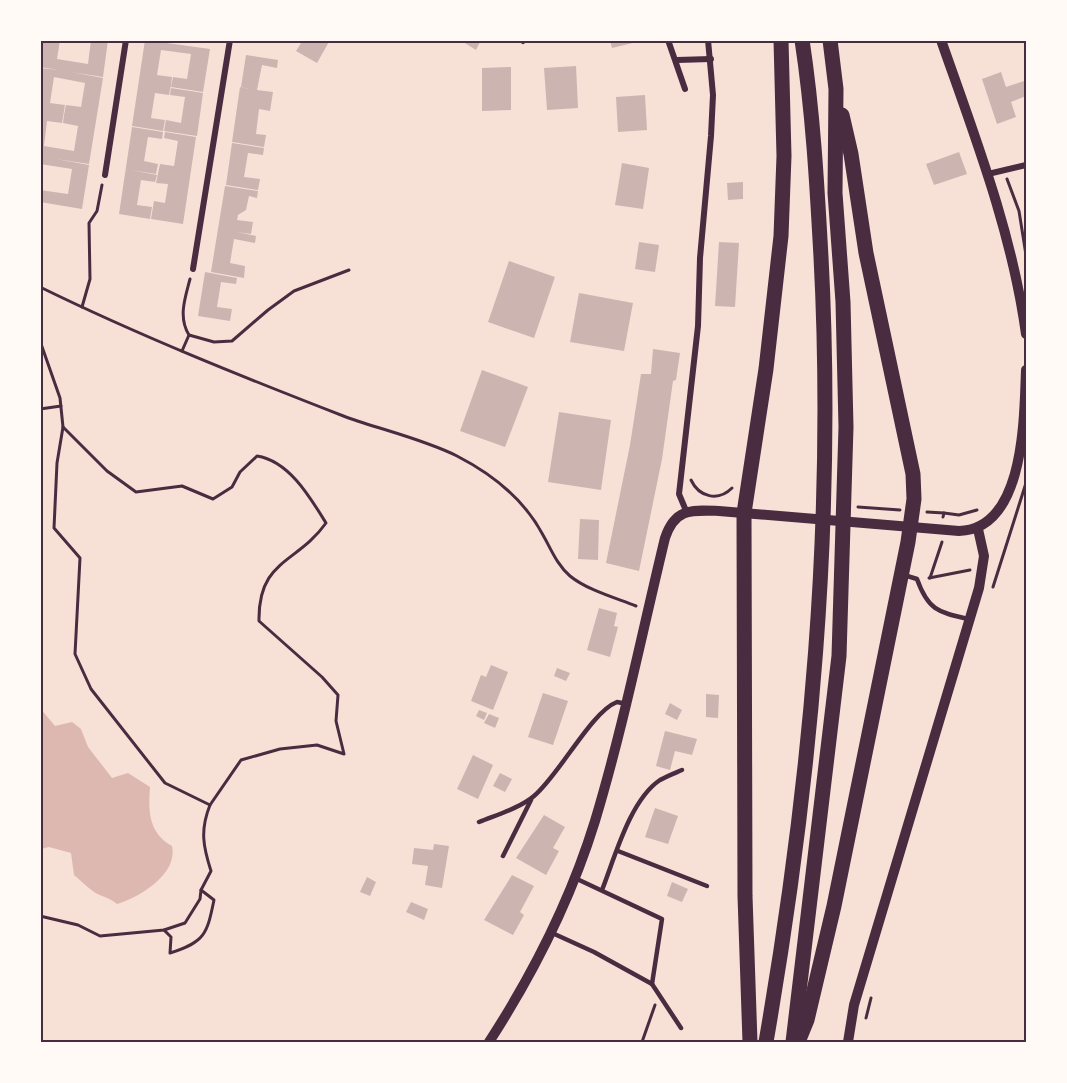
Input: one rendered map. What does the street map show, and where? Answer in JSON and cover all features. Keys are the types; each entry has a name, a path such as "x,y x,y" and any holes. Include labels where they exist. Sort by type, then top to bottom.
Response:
{"main road":[{"path":"750,1042 745,884 744,513 766,369 781,236 784,156 781,40"},
{"path":"766,1042 802,804 817,652 827,441 817,190 802,40"},
{"path":"798,1042 807,1020 834,906 902,574 914,499 913,474 866,253 851,154 836,88 830,40"},
{"path":"793,1042 839,656 846,427 843,302 835,193 836,88"}],"street":[{"path":"105,175 126,40"},
{"path":"192,269 230,40"},
{"path":"668,40 677,60 685,89"},
{"path":"687,513 679,494 698,326 701,247 711,136 711,59 708,40"},
{"path":"941,40 1001,210 1022,297 1026,334"},
{"path":"677,60 711,59"},
{"path":"988,174 1026,165"},
{"path":"489,1042 513,1006 550,932 574,878 594,823 627,704 670,524 676,516 700,511 879,522 959,531 978,529 998,513 1010,489 1019,453 1026,370"},
{"path":"848,1042 854,1005 971,620 983,569 978,529"}],"lane":[{"path":"902,574 917,579 923,597 934,609 971,620"},
{"path":"503,856 532,799 552,779 586,730 607,708 617,702 627,704"},
{"path":"602,890 625,830 646,795 660,780 682,770"},
{"path":"479,822 532,799"},
{"path":"618,850 707,886"},
{"path":"574,878 662,919 652,984"},
{"path":"550,932 594,952 652,984 681,1028"}],"path":[{"path":"82,307 90,279 89,223 97,211 105,175"},
{"path":"192,269 183,308 183,326 189,335 214,342 232,341 294,291 349,270"},
{"path":"40,287 182,351 347,417 456,455 499,480 527,511 543,534 553,556 571,577 649,611"},
{"path":"182,351 189,335"},
{"path":"40,341 61,406 63,428 56,473 54,528 80,558 75,654 91,689 165,783 210,805"},
{"path":"40,409 61,406"},
{"path":"40,916 78,925 100,936 164,930 185,923 200,899 201,890 211,872 202,842 203,822 210,805 241,760 280,749 317,745 344,754 336,721 338,695 322,677 259,621 259,601 270,573 315,538 326,523 307,491 270,458 256,456 240,472 232,487 213,499 182,486 136,492 107,471 63,428"},
{"path":"690,476 700,493 712,496 728,492 737,480 748,481"},
{"path":"917,579 983,569 998,572"},
{"path":"164,930 171,937 170,953 193,946 208,931 214,900 201,890"},
{"path":"642,1042 655,1005"}],"shaded area":[{"path":"40,708 55,726 72,722 81,729 88,747 112,778 128,773 150,787 149,805 154,828 164,841 172,846 172,856 169,866 155,883 126,901 117,904 94,892 74,875 71,853 49,847 41,849"}],"building":[{"path":"42,40 60,40 57,59 88,64 91,40 108,40 103,77 71,72 103,78 89,164 56,159 89,165 82,209 40,202 40,190 68,194 72,169 40,164 40,68 59,70 40,67","holes":["54,77 85,83 81,107 66,105 64,115 63,123 78,126 74,151 44,146 47,121 62,123 65,105 50,103"]},
{"path":"145,40 210,49 203,92 171,87 173,77 187,79 191,54 161,50 157,75 172,77 171,85 169,95 155,93 151,118 165,120 163,131 132,126"},
{"path":"303,40 330,40 317,63 296,51"},
{"path":"460,40 481,40 476,50"},
{"path":"610,40 641,40 641,41 612,48"},
{"path":"246,55 278,60 277,68 262,65 257,90 273,92 270,111 259,109 256,134 266,135 264,147 232,142 240,87 249,89 241,87"},
{"path":"576,66 578,108 547,110 544,68"},
{"path":"511,67 511,110 482,111 482,68"},
{"path":"1001,72 1006,87 1024,81 1026,96 1011,102 1016,117 997,124 982,79"},
{"path":"171,88 203,93 197,136 164,131 166,120 181,123 185,97 170,95"},
{"path":"645,95 647,130 618,132 616,97"},
{"path":"132,127 163,132 162,139 148,137 144,161 158,164 156,174 131,170 157,175 155,182 141,180 137,205 152,207 150,219 119,214"},
{"path":"165,132 196,137 183,224 151,219 154,201 165,203 168,184 156,183 160,164 174,166 178,141 164,138"},
{"path":"232,143 264,148 263,155 248,153 244,177 260,179 258,190 226,185"},
{"path":"959,152 967,174 934,185 926,164"},
{"path":"622,163 649,168 643,209 615,205"},
{"path":"743,182 743,199 728,200 727,183"},
{"path":"225,186 258,191 257,198 249,196 246,210 238,215 237,220 253,222 251,234 237,232 256,236 255,243 234,239 230,263 245,266 244,278 211,272"},
{"path":"639,242 659,245 655,272 635,269"},
{"path":"719,242 739,243 735,307 715,306"},
{"path":"509,261 555,277 534,338 488,322"},
{"path":"205,272 237,278 236,284 221,282 217,307 232,309 230,321 198,316"},
{"path":"579,293 633,303 624,351 570,342"},
{"path":"653,349 680,353 676,380 673,381 662,459 639,571 606,563 630,445 641,374 651,374"},
{"path":"482,370 528,387 505,447 460,431"},
{"path":"559,412 611,420 601,490 548,482"},
{"path":"580,519 599,520 598,560 578,559"},
{"path":"599,608 617,613 614,626 618,627 610,657 587,650"},
{"path":"491,665 508,672 493,710 471,701 481,675 486,677"},
{"path":"557,668 570,673 566,681 554,676"},
{"path":"543,693 568,701 553,745 528,737"},
{"path":"706,694 719,695 718,718 706,717"},
{"path":"670,703 682,710 677,720 665,714"},
{"path":"479,710 487,713 484,720 476,716"},
{"path":"489,714 499,718 495,728 484,723"},
{"path":"665,731 697,739 692,755 675,751 670,770 656,766"},
{"path":"473,755 493,765 478,799 457,789"},
{"path":"500,773 512,779 505,792 493,786"},
{"path":"655,808 678,816 668,844 645,837"},
{"path":"544,815 565,827 553,848 559,851 546,875 516,858"},
{"path":"434,844 449,846 442,888 425,885 428,866 412,864 414,848 433,850"},
{"path":"512,875 534,886 520,912 524,915 513,935 484,920"},
{"path":"367,877 376,882 370,896 360,892"},
{"path":"672,882 688,889 682,902 667,896"},
{"path":"411,902 428,909 424,920 406,912"}]}
